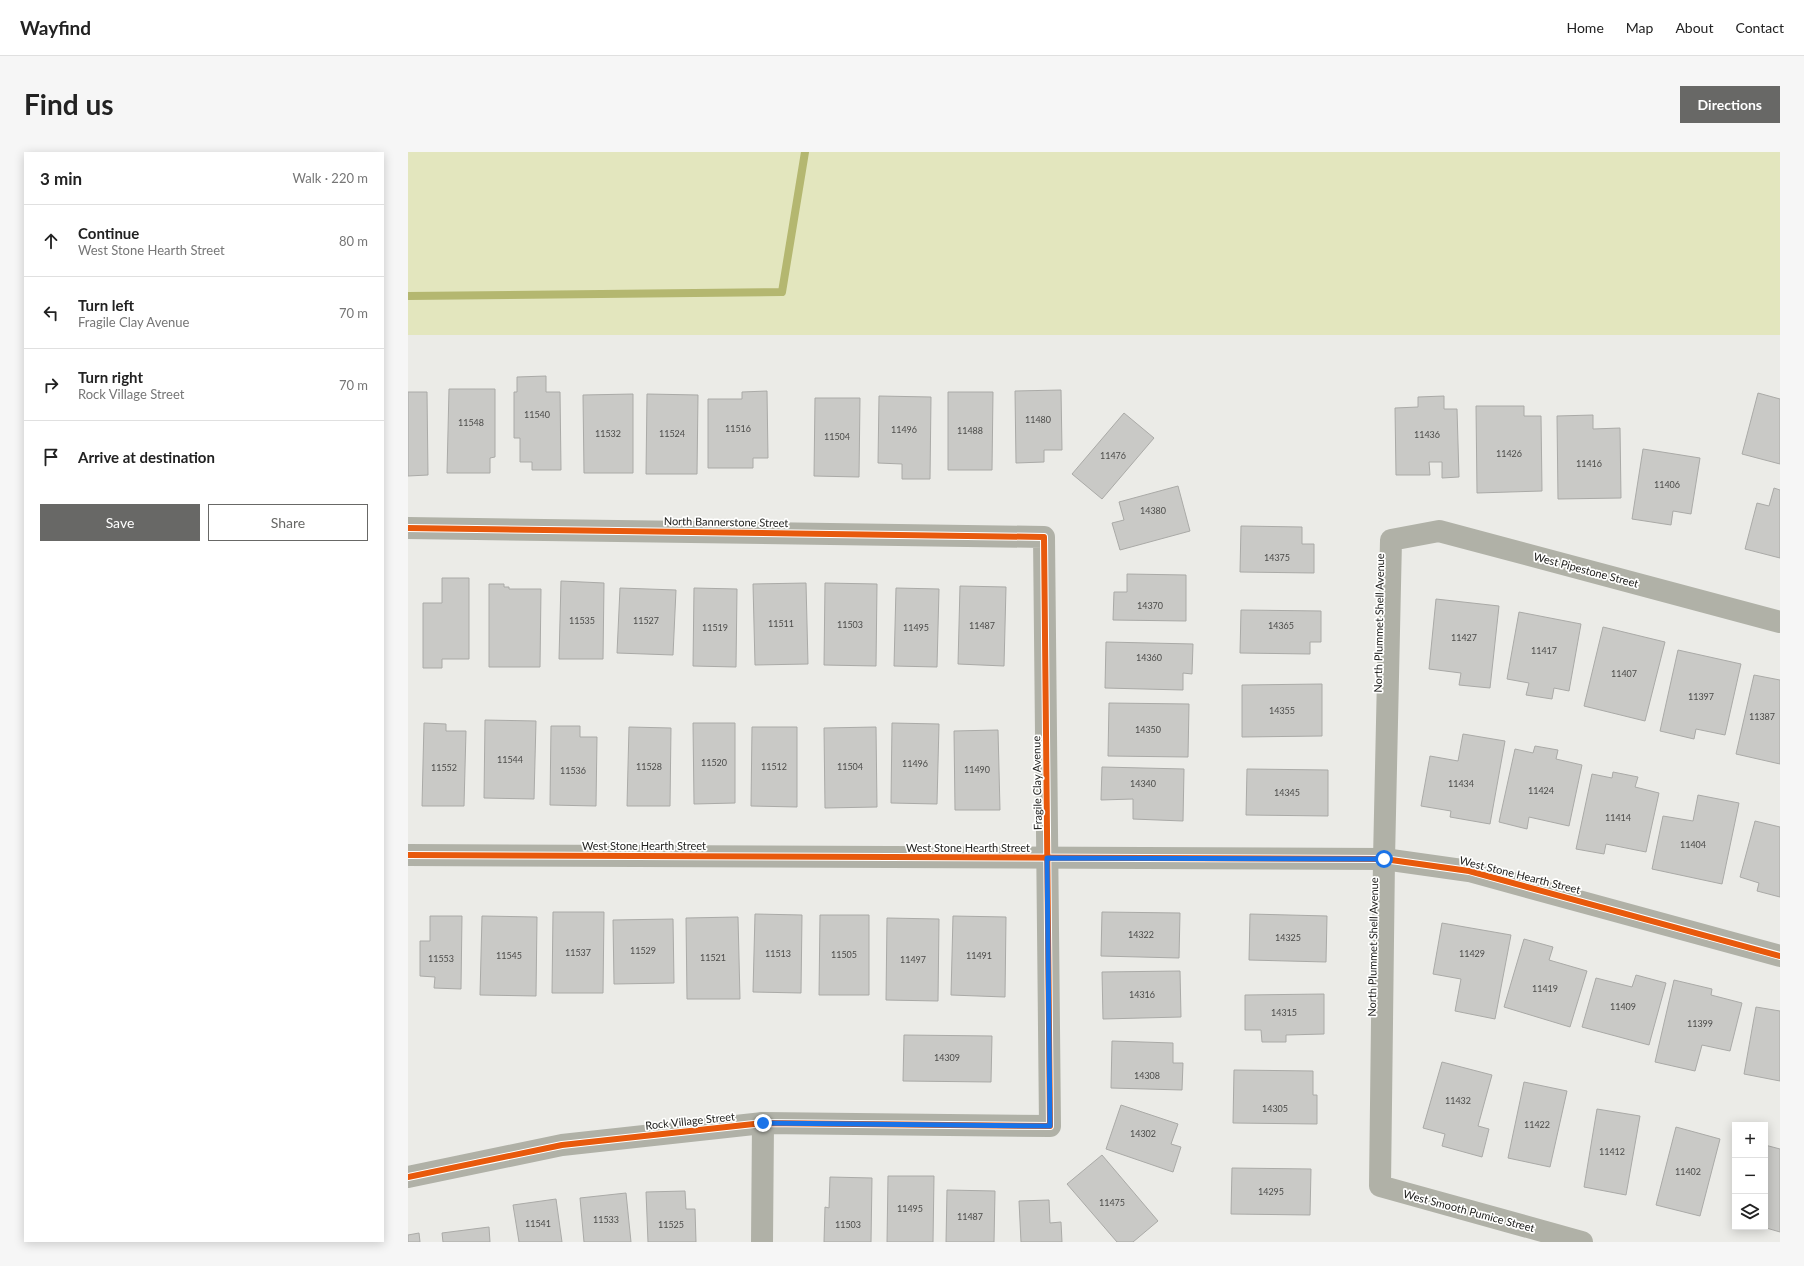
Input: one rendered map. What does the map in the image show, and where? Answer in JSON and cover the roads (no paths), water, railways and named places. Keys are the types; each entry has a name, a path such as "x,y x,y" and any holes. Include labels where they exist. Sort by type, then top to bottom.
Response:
{"street":[{"name":"North Bannerstone Street","path":"408,528 1044,536"},
{"name":"West Pipestone Street","path":"1391,540 1439,531 1780,622"},
{"name":"Fragile Clay Avenue","path":"1044,536 1050,1126"},
{"name":"North Plummet Shell Avenue","path":"1380,1186 1384,859 1391,540"},
{"name":"West Stone Hearth Street","path":"408,855 1384,859 1469,871 1780,956"},
{"name":"Rock Village Street","path":"408,1177 562,1145 763,1123 1050,1126"},
{"path":"762,1242 763,1123"},
{"name":"West Smooth Pumice Street","path":"1380,1186 1582,1242"}],"waterway":[{"path":"408,296 782,292 805,152"}]}
